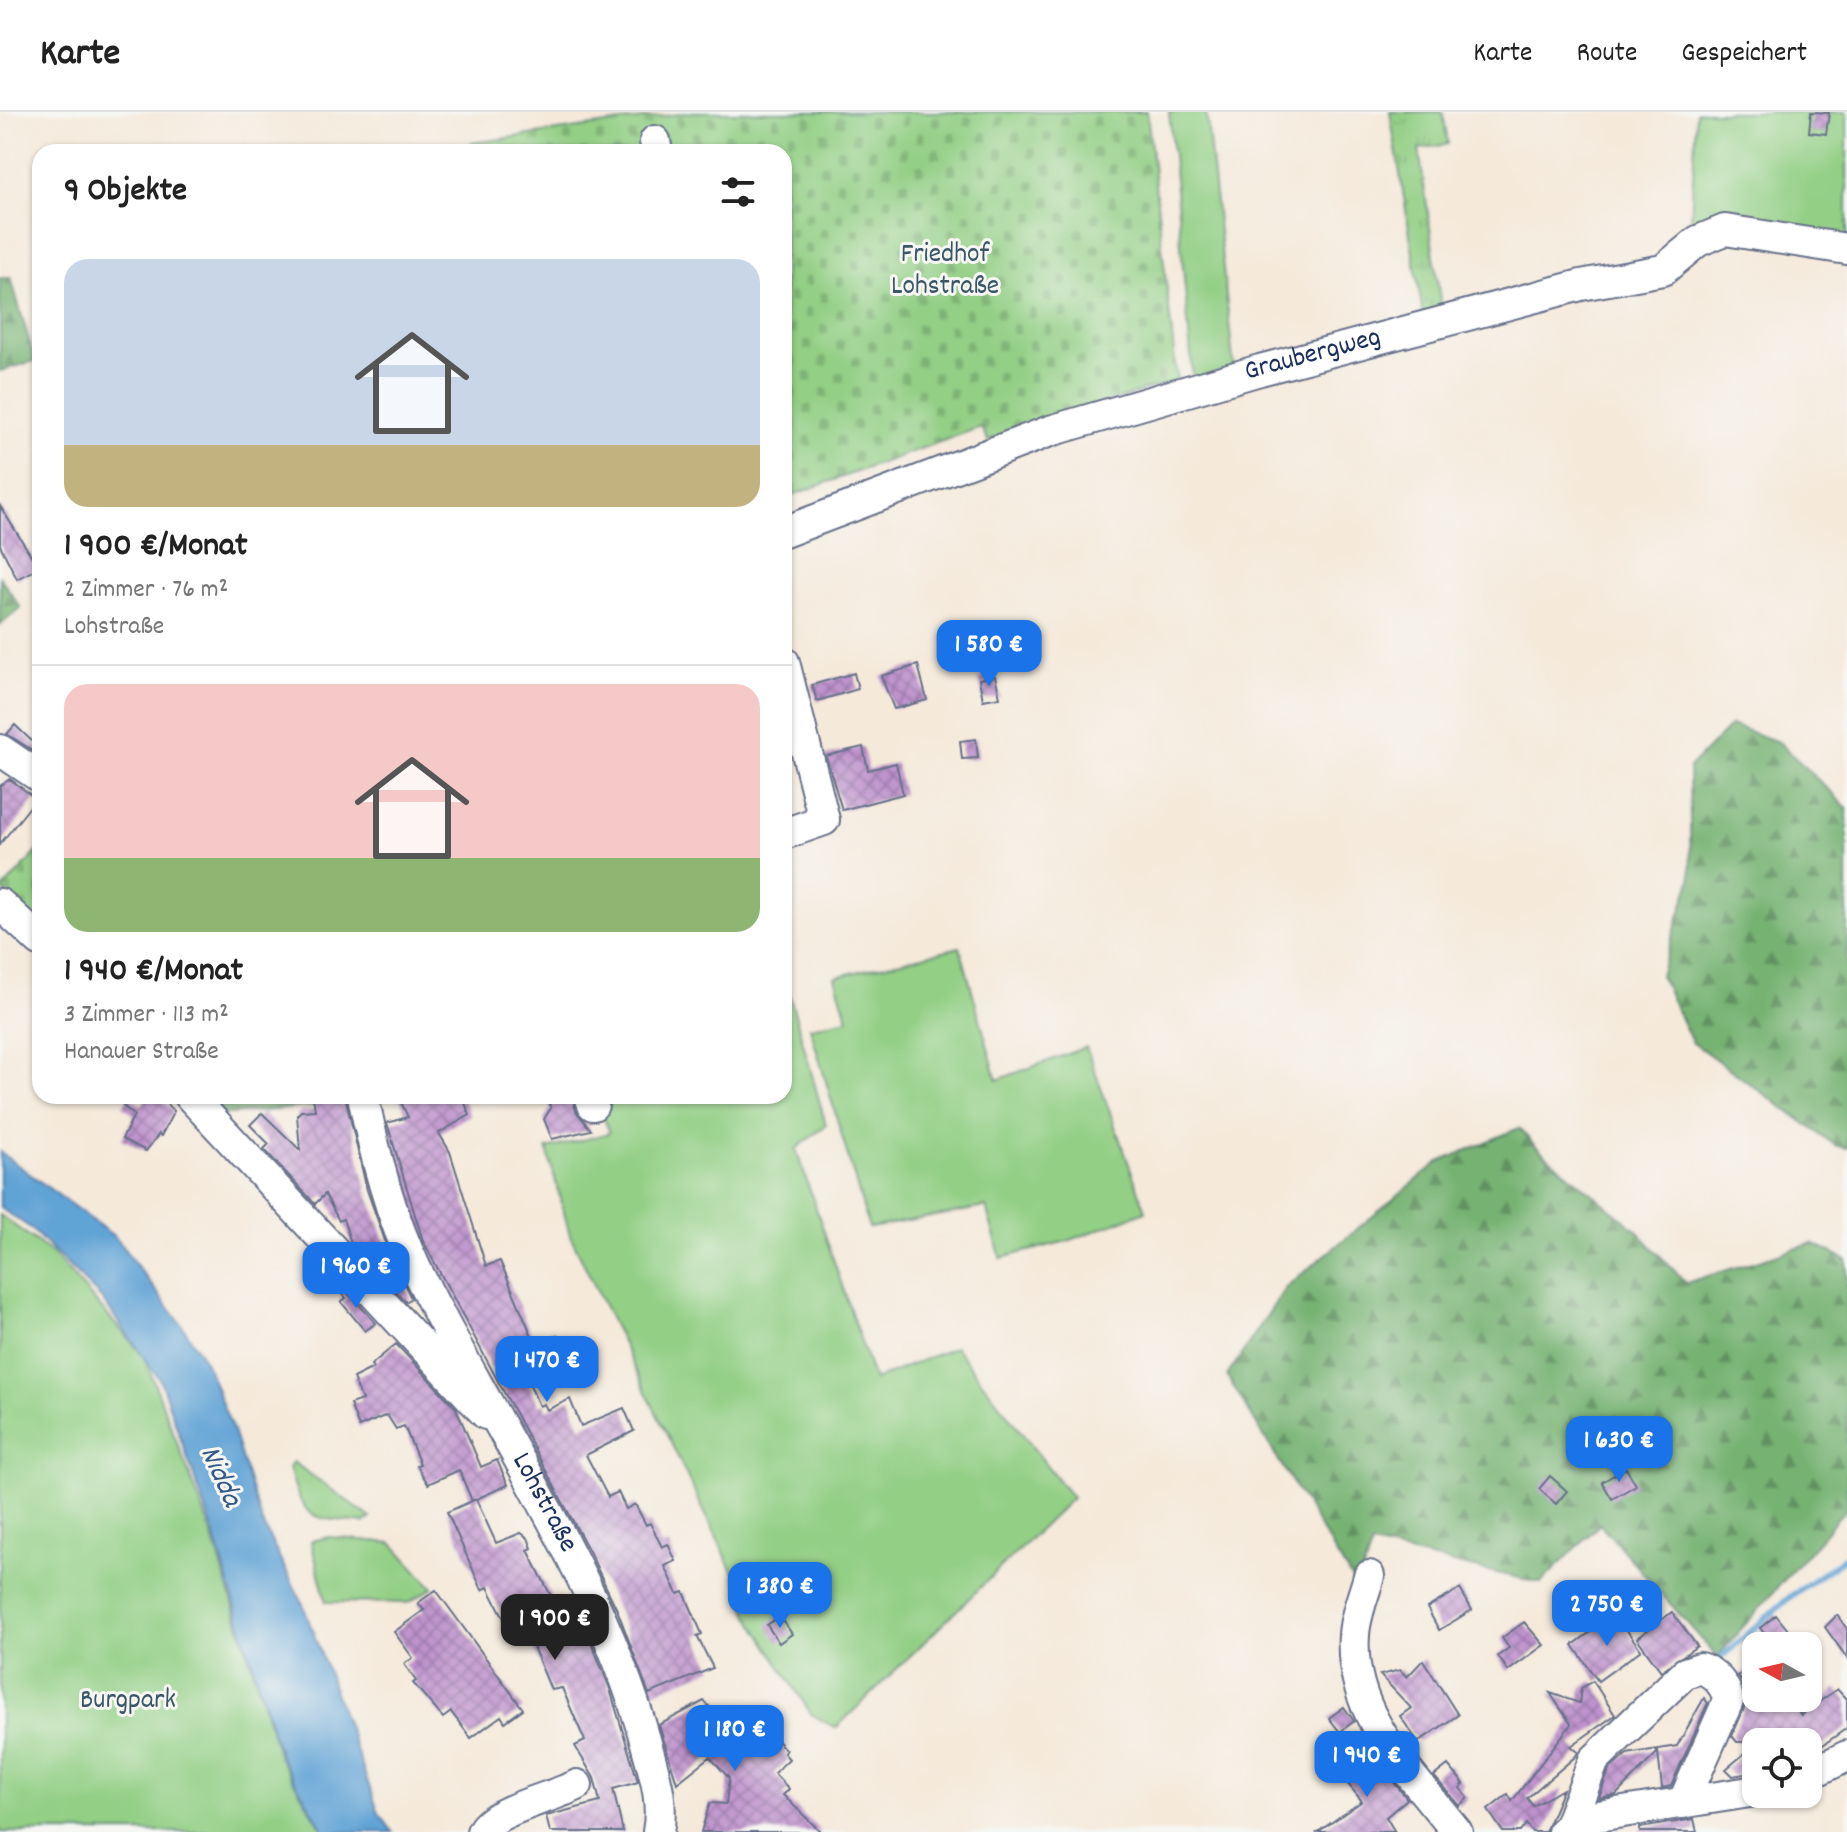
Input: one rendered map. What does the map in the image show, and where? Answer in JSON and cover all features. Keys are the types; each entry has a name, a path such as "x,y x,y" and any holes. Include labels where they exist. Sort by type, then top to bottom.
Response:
{"street":[{"name":"Graubergweg","path":"792,529 1050,431 1275,366 1566,289 1663,270 1698,241 1725,230 1847,249"},
{"path":"792,694 824,820 792,831"},
{"path":"0,750 32,772"},
{"path":"0,904 32,934"},
{"path":"197,1104 474,1405 504,1427"},
{"name":"Lohstraße","path":"365,1104 379,1169 404,1241 504,1427 603,1625 629,1689 661,1799 658,1832"},
{"path":"1369,1576 1354,1636 1366,1707 1393,1751 1457,1832"},
{"path":"1566,1829 1594,1760 1685,1673 1700,1668 1715,1676 1726,1691 1728,1701 1683,1803"},
{"path":"1822,1768 1847,1756"},
{"path":"482,1832 493,1817 551,1799 577,1785"},
{"path":"1566,1829 1585,1818 1742,1793"}],"green space":[{"name":"Friedhof Lohstraße","path":"693,112 1147,112 1177,380 988,441 981,427 792,495 792,144 471,143"},
{"path":"1169,112 1206,112 1234,369 1193,378"},
{"path":"1390,112 1443,112 1448,144 1419,149 1442,314 1423,315"},
{"path":"1696,112 1847,112 1847,238 1723,222 1691,224"},
{"path":"0,278 11,278 32,351 32,362 0,371"},
{"path":"0,577 21,608 0,625"},
{"path":"1731,725 1779,742 1847,808 1847,1148 1835,1145 1692,1042 1660,975 1691,880 1689,768"},
{"path":"32,858 32,918 2,890"},
{"path":"960,947 997,1080 1086,1047 1146,1211 1071,1240 1001,1258 986,1207 869,1228 810,1027 848,1019 835,977"},
{"path":"792,1004 826,1125 796,1149 874,1380 955,1347 1072,1498 836,1728 811,1714 749,1616 733,1571 570,1235 547,1149 609,1133 599,1104 792,1104"},
{"path":"210,1104 325,1105 220,1115"},
{"path":"1519,1128 1535,1146 1636,1230 1686,1283 1813,1243 1847,1260 1847,1508 1717,1657 1600,1524 1541,1583 1372,1545 1357,1588 1227,1376 1286,1287 1439,1162"},
{"name":"Burgpark","path":"0,1215 52,1253 144,1356 211,1531 279,1757 324,1832 0,1832"},
{"path":"293,1462 371,1518 364,1523 332,1520 312,1514 300,1499 295,1486 289,1468"},
{"path":"329,1537 392,1543 433,1588 407,1603 326,1602 311,1541"}],"water":[{"name":"Nidda","path":"0,1152 115,1237 182,1325 206,1363 233,1431 262,1523 302,1602 379,1813 393,1832 325,1832 280,1756 213,1530 160,1380 101,1298 29,1227 0,1208"}],"building":[{"path":"1811,112 1829,113 1826,134 1809,132"},
{"path":"0,506 32,557 32,572 17,579 0,545"},
{"path":"918,665 927,700 894,709 881,676"},
{"path":"854,673 858,689 817,701 812,685"},
{"path":"995,676 1000,697 983,700 979,679"},
{"path":"15,725 32,741 32,750 7,734"},
{"path":"976,739 978,758 962,759 960,741"},
{"path":"863,747 868,770 896,763 903,794 842,810 826,756"},
{"path":"10,779 32,796 32,804 0,844 0,786"},
{"path":"124,1104 167,1104 174,1111 161,1136 159,1134 146,1151 122,1139 134,1115"},
{"path":"314,1104 347,1104 367,1190 390,1255 411,1298 406,1302 351,1243 343,1219 339,1221 325,1194 315,1204 264,1149 269,1144 250,1125 262,1113 300,1150 297,1115 301,1111 315,1110"},
{"path":"402,1104 465,1104 470,1115 439,1133 450,1152 486,1266 500,1261 535,1343 558,1335 566,1361 525,1374 539,1406 544,1404 547,1410 570,1399 581,1426 624,1408 634,1431 586,1455 608,1497 618,1492 626,1509 635,1504 646,1525 650,1523 662,1547 668,1544 676,1561 665,1566 678,1594 684,1592 702,1634 697,1636 713,1668 649,1694 618,1612 589,1551 423,1241 387,1123 408,1117"},
{"path":"549,1104 574,1104 591,1130 552,1139 544,1119 551,1108"},
{"path":"340,1284 376,1323 365,1331 341,1302 346,1298 337,1287"},
{"path":"396,1344 456,1408 481,1467 497,1460 508,1485 472,1501 459,1470 428,1484 417,1466 420,1464 404,1426 396,1429 387,1415 359,1427 350,1404 362,1400 353,1378 373,1368 371,1365"},
{"path":"1626,1468 1636,1485 1612,1499 1602,1482"},
{"path":"1550,1476 1567,1491 1556,1504 1539,1489"},
{"path":"476,1499 496,1543 521,1533 528,1538 532,1548 528,1550 553,1600 558,1597 565,1611 575,1606 585,1627 609,1686 638,1782 613,1789 623,1832 550,1832 546,1816 600,1802 594,1778 575,1746 585,1741 562,1688 551,1690 520,1615 506,1622 488,1587 482,1590 447,1512"},
{"path":"1460,1589 1472,1610 1439,1630 1427,1608"},
{"path":"436,1590 523,1709 505,1722 501,1716 471,1738 451,1712 443,1718 413,1683 416,1681 404,1664 413,1658 394,1632 424,1610 418,1603"},
{"path":"1672,1612 1697,1646 1661,1671 1637,1638"},
{"path":"1615,1614 1641,1650 1598,1681 1573,1645"},
{"path":"1776,1615 1788,1630 1763,1632 1760,1628"},
{"path":"1837,1615 1847,1629 1847,1658 1825,1627"},
{"path":"780,1616 792,1634 779,1643 767,1625"},
{"path":"1524,1622 1544,1645 1508,1671 1498,1656 1509,1648 1502,1638"},
{"path":"1423,1660 1458,1715 1418,1742 1400,1716 1411,1708 1380,1675 1400,1670 1407,1677"},
{"path":"1593,1681 1615,1715 1571,1746 1578,1752 1576,1756 1527,1798 1533,1806 1563,1789 1545,1832 1532,1832 1526,1824 1520,1832 1503,1832 1488,1810 1508,1794 1512,1801 1571,1724 1550,1693 1579,1703 1581,1688"},
{"path":"1837,1689 1847,1700 1847,1728 1822,1746 1822,1728 1742,1728 1742,1742 1737,1742 1732,1736 1742,1712 1799,1712 1801,1715 1822,1712 1822,1700"},
{"path":"1704,1698 1708,1703 1671,1786 1662,1788 1658,1752 1616,1795 1599,1798 1609,1770 1627,1754 1677,1746"},
{"path":"704,1701 740,1740 759,1722 786,1750 784,1753 789,1759 774,1773 789,1789 783,1795 821,1832 701,1832 710,1803 726,1804 729,1778 710,1757 677,1783 659,1725"},
{"path":"1344,1707 1354,1721 1340,1732 1329,1718"},
{"path":"1347,1753 1365,1775 1379,1763 1407,1799 1386,1817 1395,1832 1318,1832 1362,1801 1333,1766"},
{"path":"1742,1756 1742,1774 1733,1776 1726,1769"},
{"path":"1448,1765 1464,1784 1460,1788 1468,1798 1459,1806 1434,1776"},
{"path":"1694,1819 1697,1832 1640,1832 1640,1828"}],"waterway":[{"path":"1718,1660 1791,1596 1847,1556"}]}
